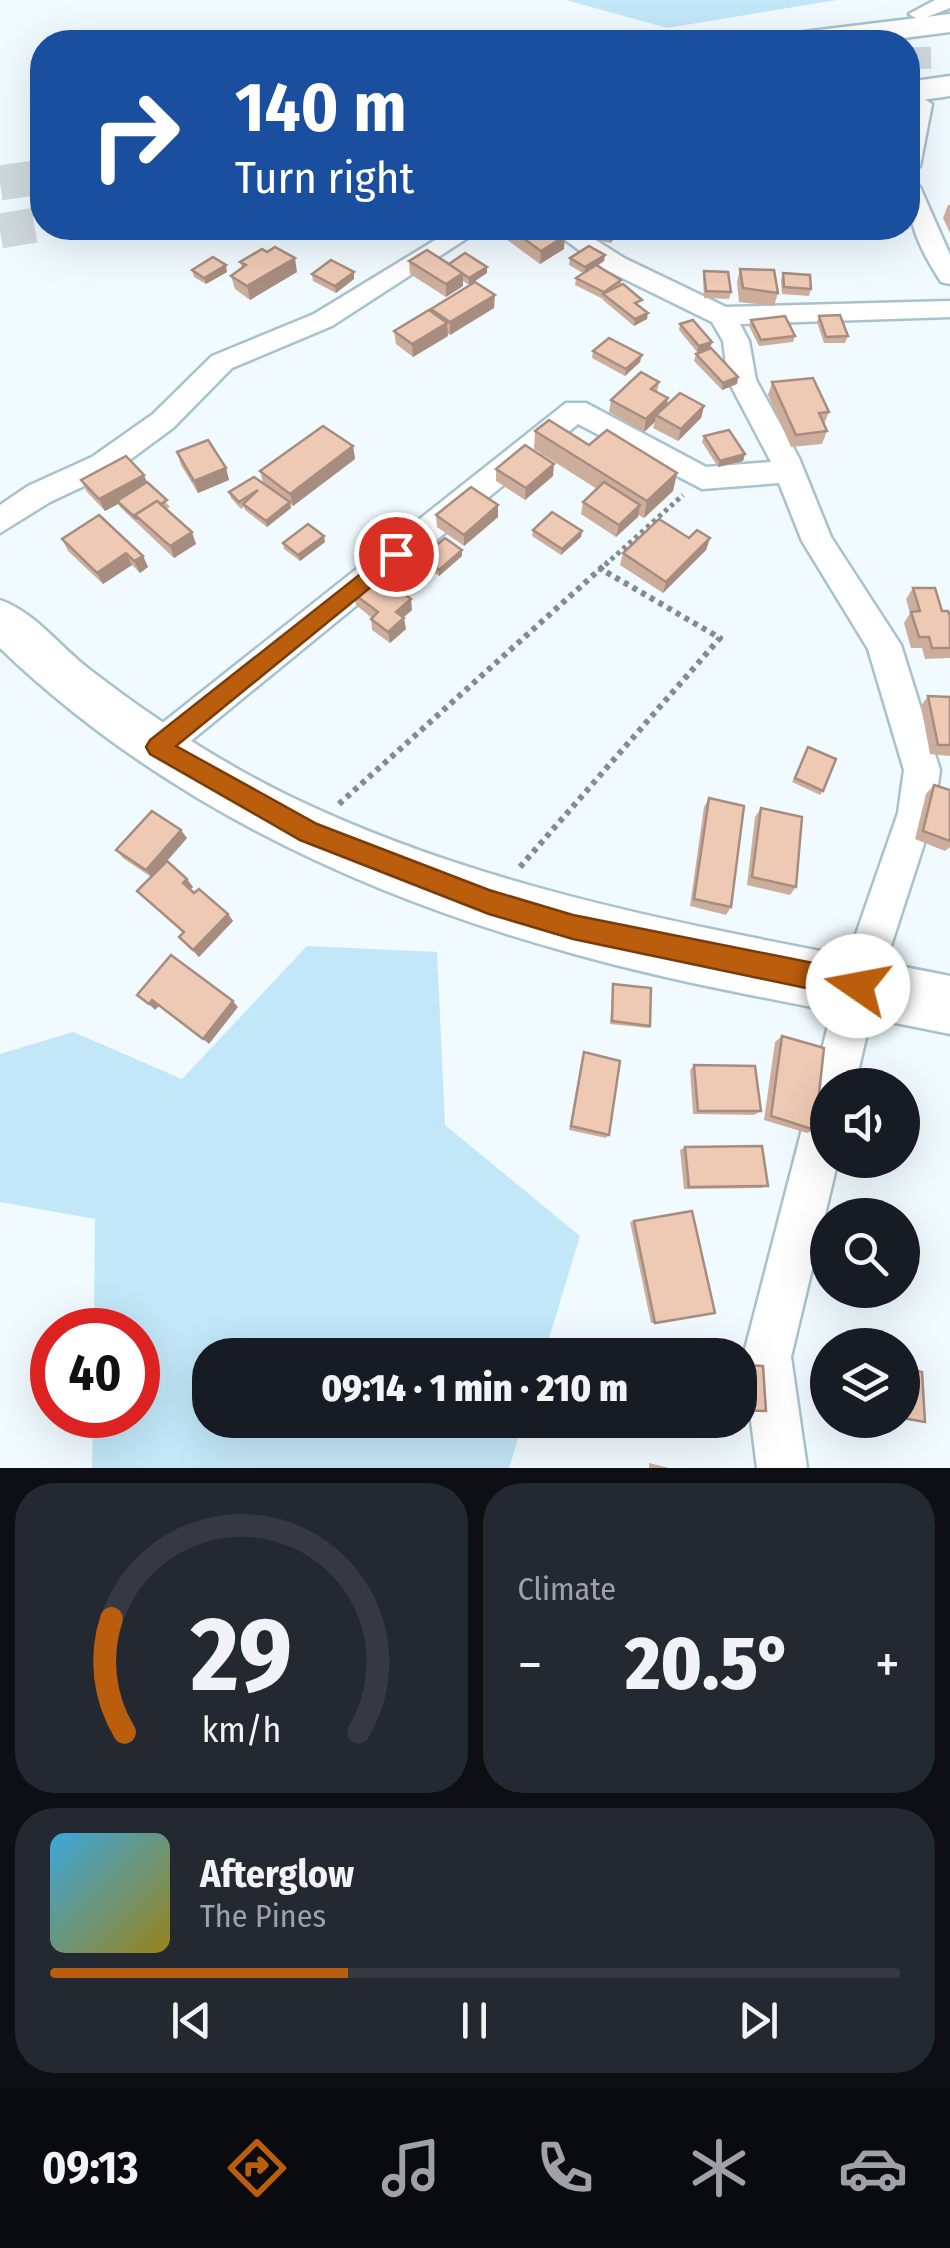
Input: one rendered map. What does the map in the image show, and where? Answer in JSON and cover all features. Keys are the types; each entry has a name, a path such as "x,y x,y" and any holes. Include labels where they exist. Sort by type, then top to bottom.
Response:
{"highway":[{"path":"868,30 934,18"},
{"path":"920,48 950,44"},
{"path":"920,66 950,62"},
{"path":"920,96 950,86"}],"street":[{"path":"934,18 950,1"},
{"path":"920,219 950,276"},
{"path":"0,521 39,494 102,464 133,443 163,421 222,362 323,320 452,240"},
{"path":"579,240 615,264 722,316 950,309"},
{"path":"722,316 736,340 742,380 788,471 817,541 884,645 922,770 916,813 858,986 838,1068"},
{"path":"158,747 576,410 702,478 788,471"},
{"path":"0,619 70,684 158,747 308,832 489,902 573,927 950,1005"},
{"path":"782,1468 766,1357 811,1178"}],"path":[{"path":"308,832 702,478"},
{"path":"489,902 720,638 599,568"}],"shaded area":[{"path":"566,0 837,0 667,28"},
{"path":"307,946 437,952 445,1125 580,1236 549,1338 192,1338 192,1438 518,1438 509,1468 92,1468 93,1438 160,1438 160,1308 94,1308 95,1219 0,1202 0,1054 73,1032 182,1079"}],"building":[{"path":"526,240 559,240 541,251"},
{"path":"589,246 605,255 585,267 570,258"},
{"path":"275,247 295,258 247,286 231,276 246,265 240,262 262,249 267,252"},
{"path":"427,250 463,273 446,284 409,261"},
{"path":"465,253 487,267 469,278 449,264"},
{"path":"213,257 226,265 204,278 192,270"},
{"path":"331,260 354,272 335,286 312,274"},
{"path":"596,265 621,280 604,292 576,278"},
{"path":"740,269 774,270 778,293 743,288"},
{"path":"704,271 728,272 731,292 706,291"},
{"path":"783,273 810,275 811,289 784,287"},
{"path":"475,282 495,295 450,322 431,309"},
{"path":"623,284 642,300 635,303 648,313 635,319 603,294"},
{"path":"429,310 447,323 412,344 394,331"},
{"path":"840,315 848,336 826,337 819,316"},
{"path":"785,316 795,336 761,340 751,320"},
{"path":"693,320 712,342 699,346 680,324"},
{"path":"609,338 642,355 626,369 593,351"},
{"path":"711,348 738,377 723,383 696,354"},
{"path":"641,372 659,382 651,389 668,398 646,419 611,400"},
{"path":"813,378 829,412 819,413 827,431 796,435 772,382"},
{"path":"680,393 704,406 681,429 656,415"},
{"path":"549,420 589,445 607,430 677,473 647,501 535,431"},
{"path":"323,426 353,446 290,494 260,471"},
{"path":"729,430 745,454 720,461 704,436"},
{"path":"208,440 226,468 194,481 177,452"},
{"path":"525,445 554,464 526,488 496,469"},
{"path":"126,456 144,475 99,499 81,480"},
{"path":"254,477 290,502 266,521 243,504 258,490 239,502 229,492"},
{"path":"147,482 167,500 161,504 157,501 135,515 137,519 117,501"},
{"path":"604,482 640,505 619,525 583,502"},
{"path":"471,487 498,505 464,535 436,515"},
{"path":"157,501 192,532 170,546 135,515"},
{"path":"552,512 582,531 562,549 533,530"},
{"path":"99,515 143,556 134,561 126,553 97,573 62,539"},
{"path":"659,519 689,538 697,530 710,538 666,582 623,553"},
{"path":"308,524 324,536 298,555 283,543"},
{"path":"445,538 462,550 439,570 417,554"},
{"path":"378,575 411,599 396,612 404,618 388,632 371,619 378,612 354,594"},
{"path":"913,588 935,588 942,611 948,611 950,616 950,648 932,648 929,637 919,637 911,612 920,611"},
{"path":"928,696 950,697 950,745 938,745"},
{"path":"808,747 836,759 823,791 795,778"},
{"path":"934,785 950,790 950,841 923,831"},
{"path":"709,798 744,806 731,907 694,899"},
{"path":"761,808 802,817 796,887 752,877"},
{"path":"152,811 181,830 146,870 116,850"},
{"path":"167,861 187,879 183,883 194,893 199,889 228,914 193,950 179,937 184,932 137,891"},
{"path":"171,955 233,1001 203,1039 152,1000 149,1004 137,995"},
{"path":"613,984 651,988 650,1026 612,1021"},
{"path":"782,1036 824,1048 822,1068 810,1068 810,1128 771,1116"},
{"path":"584,1052 620,1061 609,1135 571,1126"},
{"path":"694,1065 755,1066 761,1111 698,1111"},
{"path":"762,1146 768,1186 689,1187 685,1147"},
{"path":"692,1211 715,1313 655,1323 634,1221"},
{"path":"757,1366 763,1366 766,1411 757,1411"},
{"path":"920,1372 922,1372 925,1422 920,1421"}],"tunnel":[{"path":"919,14 919,30"},
{"path":"920,59 921,104"},
{"path":"0,183 30,179"},
{"path":"0,231 30,226"}],"route":[{"path":"396,554 158,747 308,832 489,902 573,927 858,986"}]}
